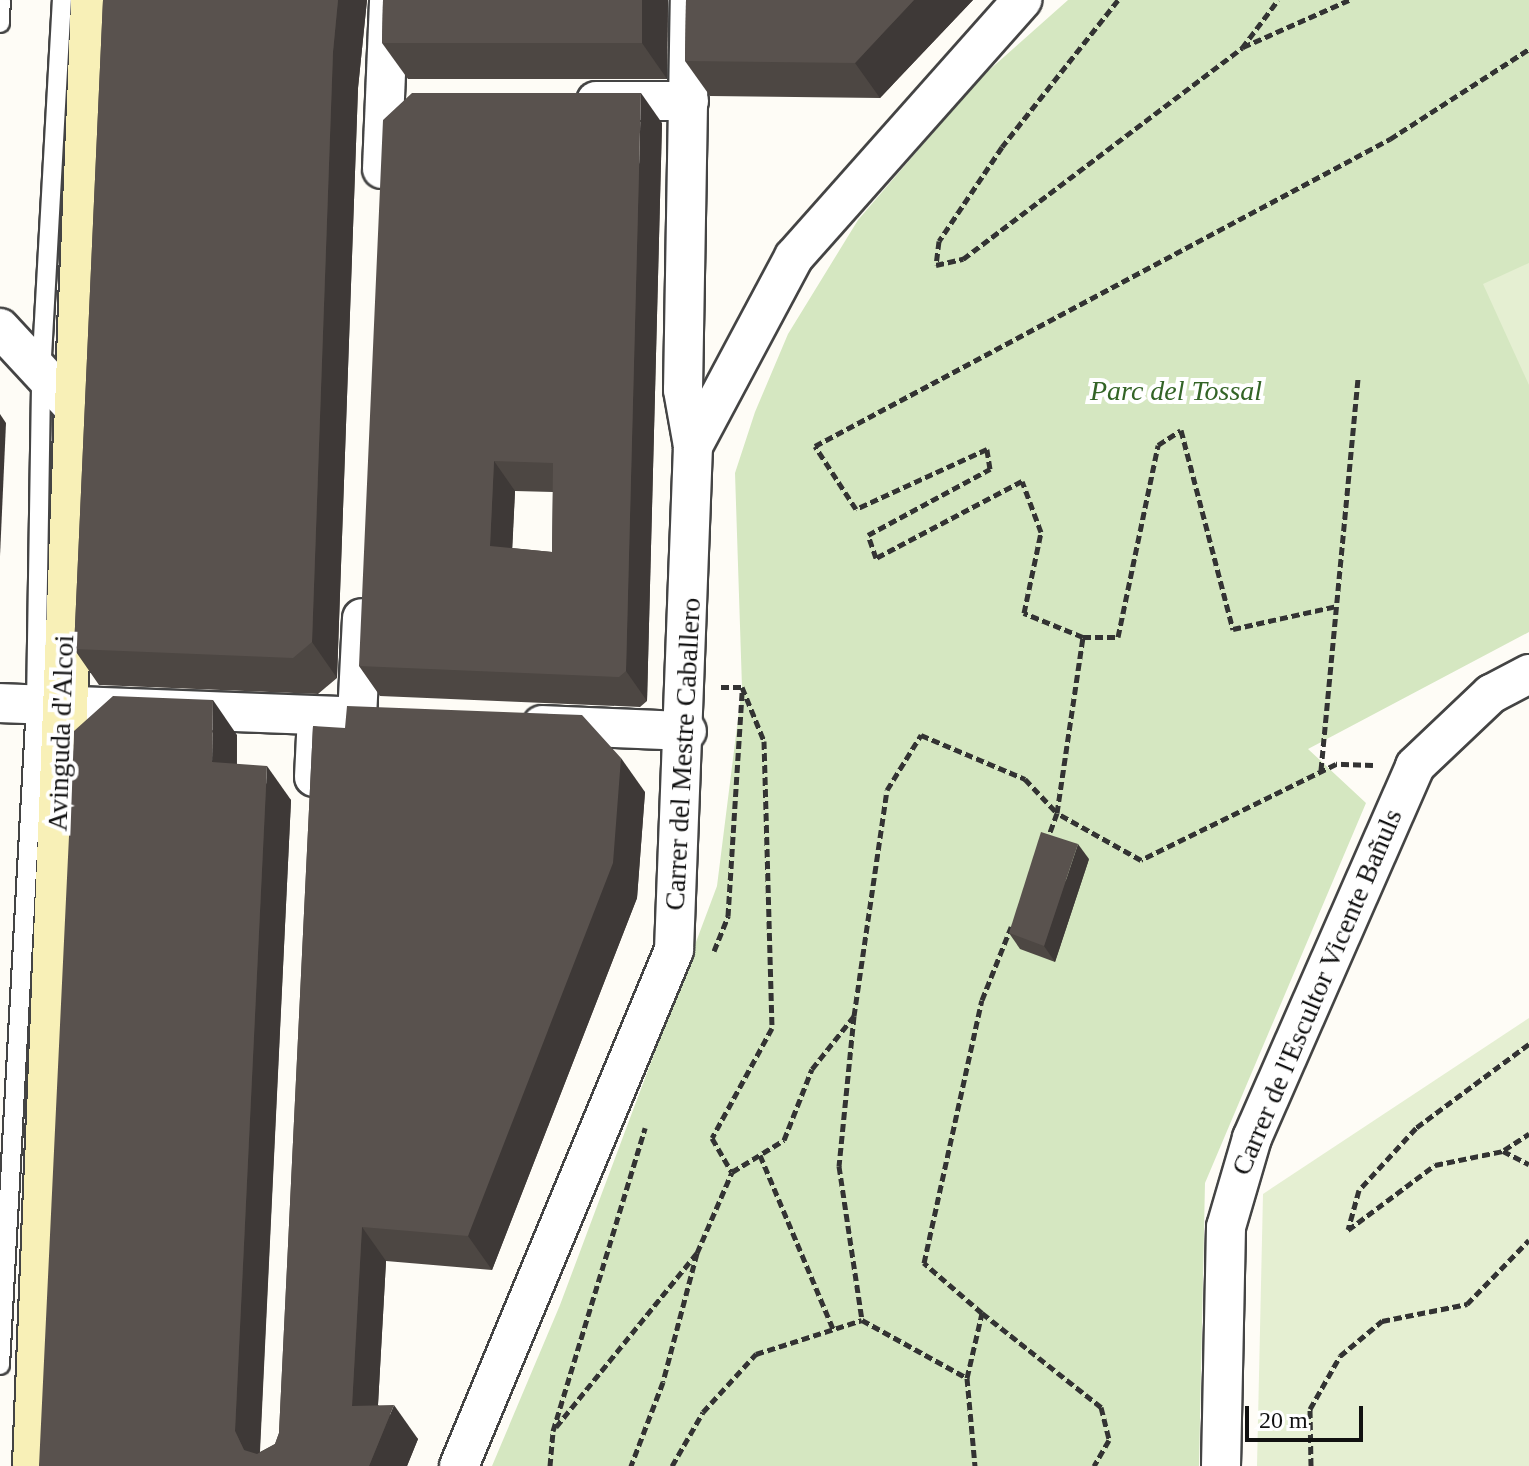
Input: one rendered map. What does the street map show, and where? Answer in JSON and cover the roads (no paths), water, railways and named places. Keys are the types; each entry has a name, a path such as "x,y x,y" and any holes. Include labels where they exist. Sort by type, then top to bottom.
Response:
{"main road":[{"name":"Avinguda d'Alcoi","path":"35,1466 32,704 76,410 93,0"}],"street":[{"path":"380,212 401,101 389,0"},
{"name":"Carrer del Mestre Caballero","path":"459,1466 674,950 687,731 693,446 683,390 690,0"},
{"path":"693,446 794,257 1022,0"},
{"path":"561,101 689,101"},
{"path":"0,328 76,410"},
{"path":"32,704 373,718 364,575"},
{"name":"Carrer de l'Escultor Vicente Bañuls","path":"1221,1466 1226,1227 1234,1188 1415,766 1491,694 1529,674"},
{"path":"312,811 317,716"},
{"path":"499,723 687,731"}],"lane":[{"path":"0,23 1,0"},
{"name":"Avinguda d'Alcoi","path":"0,1365 32,704 41,374 62,0"}],"park label":[{"name":"Parc del Tossal","path":"1176,391"}]}
